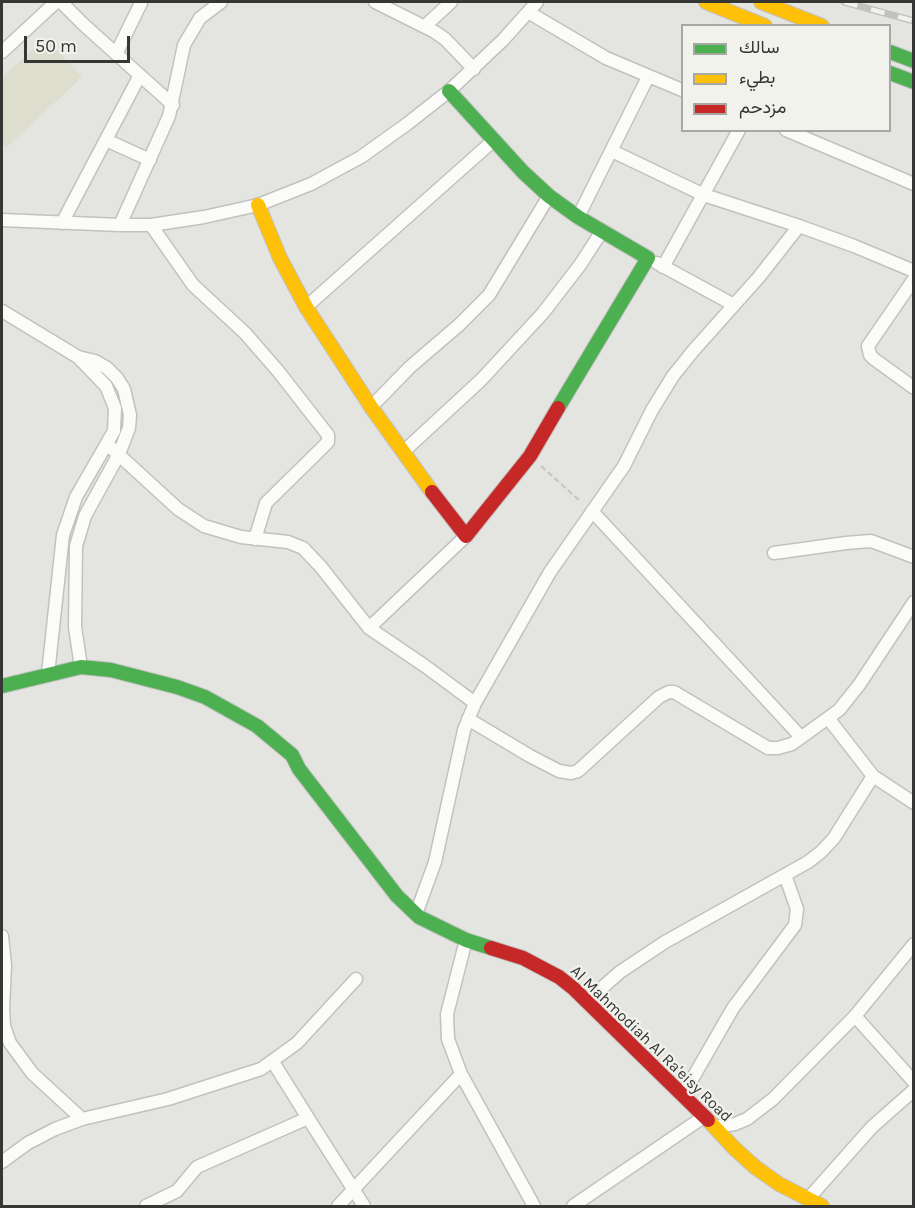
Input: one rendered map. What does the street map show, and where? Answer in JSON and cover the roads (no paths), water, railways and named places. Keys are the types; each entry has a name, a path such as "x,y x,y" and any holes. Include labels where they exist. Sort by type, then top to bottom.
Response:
{"street":[{"path":"2,52 56,2"},
{"path":"61,2 173,105"},
{"path":"120,225 173,105 184,45 200,18 221,2"},
{"path":"375,2 425,26 445,39 474,69"},
{"path":"425,26 451,2"},
{"path":"2,220 151,225 204,217 258,205 311,184 361,156 407,124 448,91 474,69 537,2"},
{"path":"706,2 760,24"},
{"path":"761,2 817,24"},
{"path":"116,54 141,3"},
{"path":"528,12 606,58 681,90"},
{"path":"891,52 914,61"},
{"path":"891,73 914,82"},
{"path":"63,223 140,75"},
{"path":"578,217 648,77"},
{"path":"448,91 549,196 578,217 734,305"},
{"path":"663,267 738,132"},
{"path":"791,132 914,184"},
{"path":"106,140 150,160"},
{"path":"306,307 494,140"},
{"path":"612,151 704,195 799,226 914,271"},
{"path":"371,407 410,367 459,325 489,295 549,196"},
{"path":"258,205 280,258 306,307 371,407 466,536"},
{"path":"151,225 193,285 245,333 328,435 328,442 266,503 255,539"},
{"path":"416,914 435,862 468,719 475,703 550,572 633,452 652,410 673,376 799,226"},
{"path":"403,452 481,380 543,313 580,265 602,231"},
{"path":"369,628 466,536 530,456 648,258"},
{"path":"914,279 867,346 874,359 914,388"},
{"path":"2,310 78,357 99,377 112,396 115,419 114,431 76,497 63,535 48,674"},
{"path":"78,357 91,359 107,368 124,389 130,415 129,428 119,453 85,516 76,546 75,627 81,667"},
{"path":"107,444 191,519 216,531 255,539 288,542 303,548 369,628 475,703"},
{"path":"591,511 801,737"},
{"path":"774,553 871,541 914,556"},
{"path":"468,719 530,756 559,771 571,773 578,771 659,697 669,692 681,696 768,748 783,747 839,710 859,685 914,602"},
{"name":"Al Mahmodiah Al Ra'eisy Road","path":"2,686 81,667 111,670 177,687 205,697 257,726 292,755 299,769 397,896 416,914 466,940 523,958 559,976 755,1167 803,1201 822,1206"},
{"path":"828,718 873,776 914,803"},
{"path":"587,1001 620,972 665,942 808,862 827,845 873,776"},
{"path":"683,1095 733,1008 795,925 797,909 785,875"},
{"path":"2,936 5,965 2,1010 9,1043 32,1073 82,1119"},
{"path":"466,940 447,1014 448,1039 461,1074 534,1206"},
{"path":"715,1127 735,1124 760,1110 855,1016 914,944"},
{"path":"2,1162 28,1143 55,1129 82,1119 168,1099 248,1075 273,1062 297,1043 356,979"},
{"path":"855,1016 914,1082"},
{"path":"273,1062 364,1206"},
{"path":"338,1206 461,1074"},
{"path":"803,1201 872,1127 914,1090"},
{"path":"573,1206 705,1116"},
{"path":"146,1206 177,1191 197,1167 308,1118"}],"railway":[{"path":"844,2 914,21"}]}
